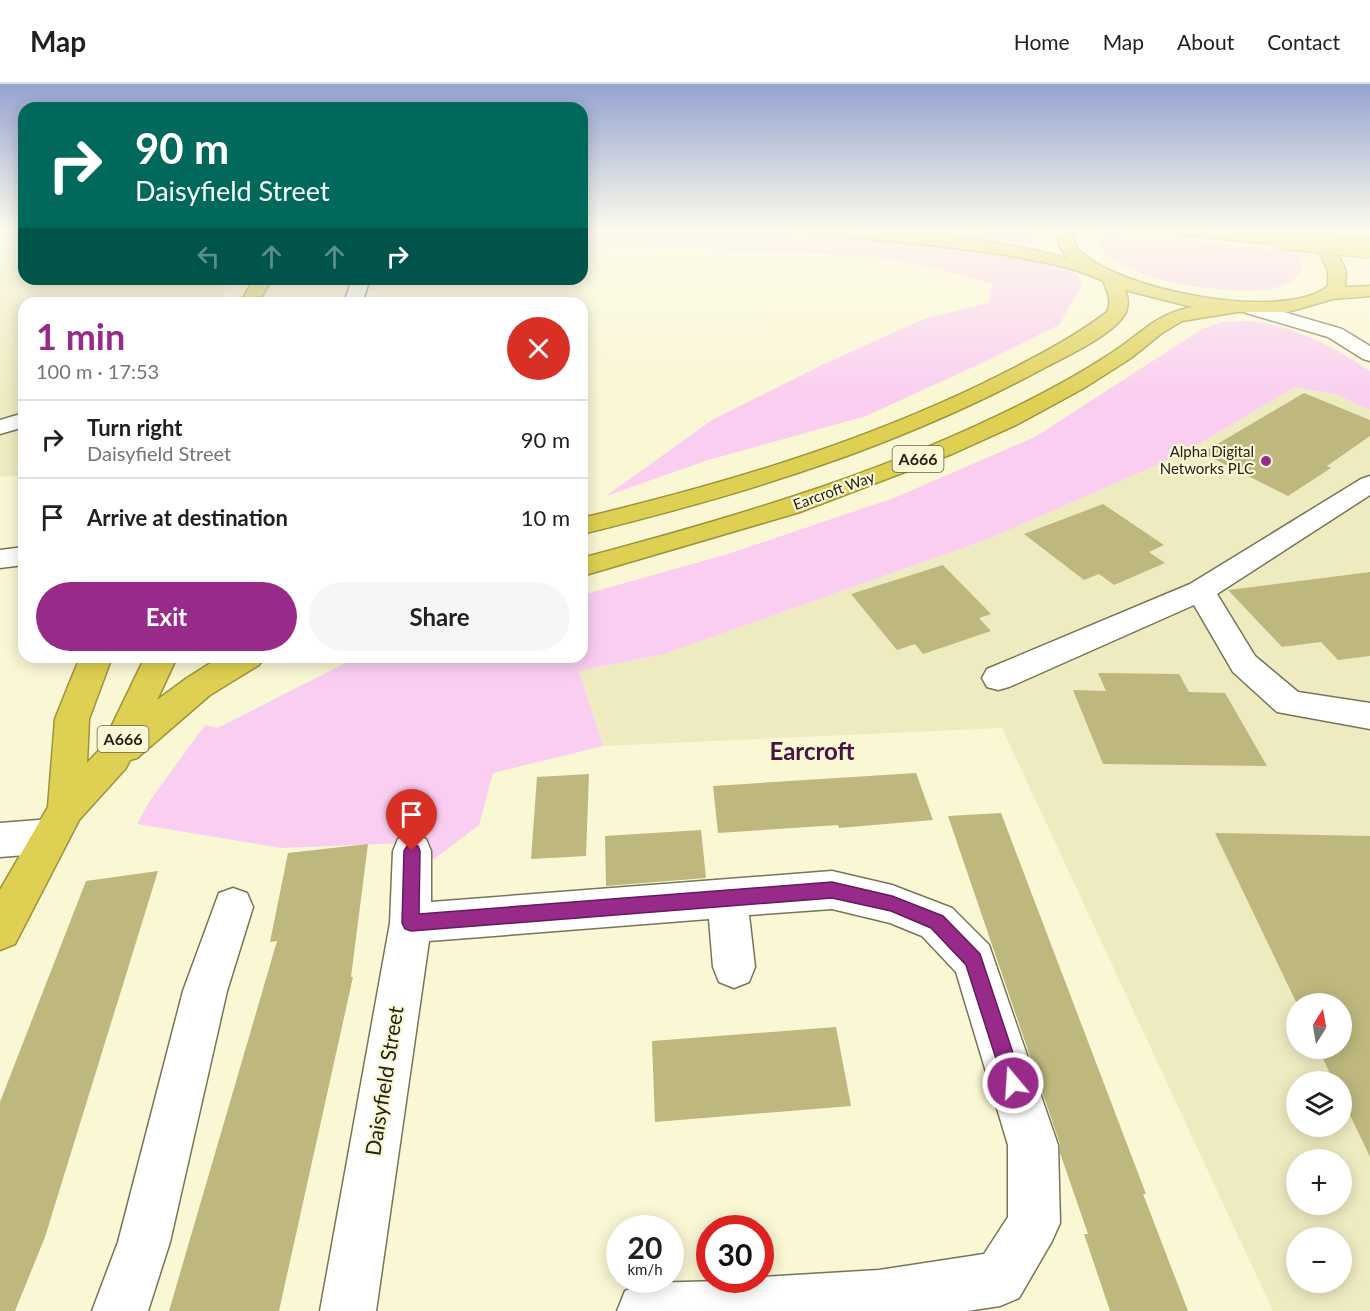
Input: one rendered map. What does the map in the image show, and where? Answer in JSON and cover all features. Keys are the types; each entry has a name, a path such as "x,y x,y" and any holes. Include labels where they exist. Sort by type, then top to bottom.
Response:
{"highway":[{"name":"Earcroft Way","path":"588,524 767,478 883,438 967,400 1059,353 1114,316 1120,309 1120,301 1110,286"},
{"name":"A666","path":"1139,286 1169,297 1243,308 1304,304 1326,296"},
{"path":"1326,296 1337,286"},
{"path":"1326,296 1370,291"},
{"name":"Earcroft Way","path":"588,565 718,531 856,484 993,428 1067,389 1126,353 1162,323 1174,317 1243,308"},
{"name":"A666","path":"58,823 72,719 94,663"},
{"name":"A666","path":"0,930 58,823 114,758 158,663"},
{"path":"114,758 188,694 236,663"}],"street":[{"path":"1326,296 1321,311 1335,333"},
{"path":"1243,308 1335,333 1370,355"},
{"path":"0,427 18,422"},
{"path":"998,678 1200,591 1370,484"},
{"path":"0,559 18,557"},
{"path":"1200,591 1245,664 1289,702 1370,716"},
{"path":"0,840 58,823"},
{"name":"Daisyfield Street","path":"348,1311 411,923 412,851"},
{"path":"411,923 832,890 892,904 937,922 974,960 1033,1145 1034,1223 1000,1279 879,1297 645,1311"},
{"path":"727,898 734,967"},
{"path":"120,1311 144,1242 205,991 233,907"}],"shaded area":[{"path":"0,286 228,286 221,297 18,297 18,476 0,477"},
{"path":"992,286 1081,286 1059,325 866,416 708,460 606,496 712,420 826,363 924,319 988,303"},
{"path":"1195,286 1279,286 1263,290"},
{"path":"1249,321 1282,327 1313,338 1342,354 1370,371 1370,410 1336,394 1295,387 1180,455 988,539 664,654 579,671 603,746 493,773 479,825 434,859 405,843 281,848 137,824 149,802 205,725 218,728 345,663 588,663 588,593 728,554 894,498 1035,437 1202,329 1222,322"},
{"path":"1295,387 1336,394 1370,410 1370,1311 1273,1311 1002,728 603,746 579,671 664,654 988,539 1180,455"}],"building":[{"path":"1304,393 1370,420 1370,436 1327,466 1331,468 1288,496 1202,453"},
{"path":"1103,504 1164,545 1149,552 1165,563 1114,585 1099,574 1084,580 1024,534"},
{"path":"943,565 991,614 979,618 991,631 923,654 915,644 897,650 851,594"},
{"path":"1370,572 1370,656 1338,660 1321,642 1282,647 1228,590"},
{"path":"1098,673 1179,674 1189,692 1225,693 1267,766 1103,764 1073,690 1106,691"},
{"path":"916,773 933,820 839,828 838,825 718,833 713,786"},
{"path":"589,774 586,856 531,859 537,777"},
{"path":"1001,813 1146,1194 1143,1194 1188,1311 1110,1311 1084,1234 1088,1234 1060,1153 1060,1144 948,816"},
{"path":"701,830 706,878 606,886 605,836"},
{"path":"1215,833 1370,836 1370,1157 1352,1119 1352,1071 1329,1071 1323,1059 1352,1059 1352,993 1292,993"},
{"path":"368,844 351,977 353,977 279,1311 169,1311 277,941 270,942 288,853"},
{"path":"158,871 45,1237 15,1311 0,1311 0,1102 86,881"},
{"path":"836,1027 851,1106 655,1122 652,1041"}],"place":[{"name":"Alpha Digital Networks PLC","path":"1266,461"}],"district":[{"name":"Earcroft","path":"812,752"}],"route":[{"path":"412,851 411,923 832,890 892,904 937,922 974,960 1013,1083"}]}
